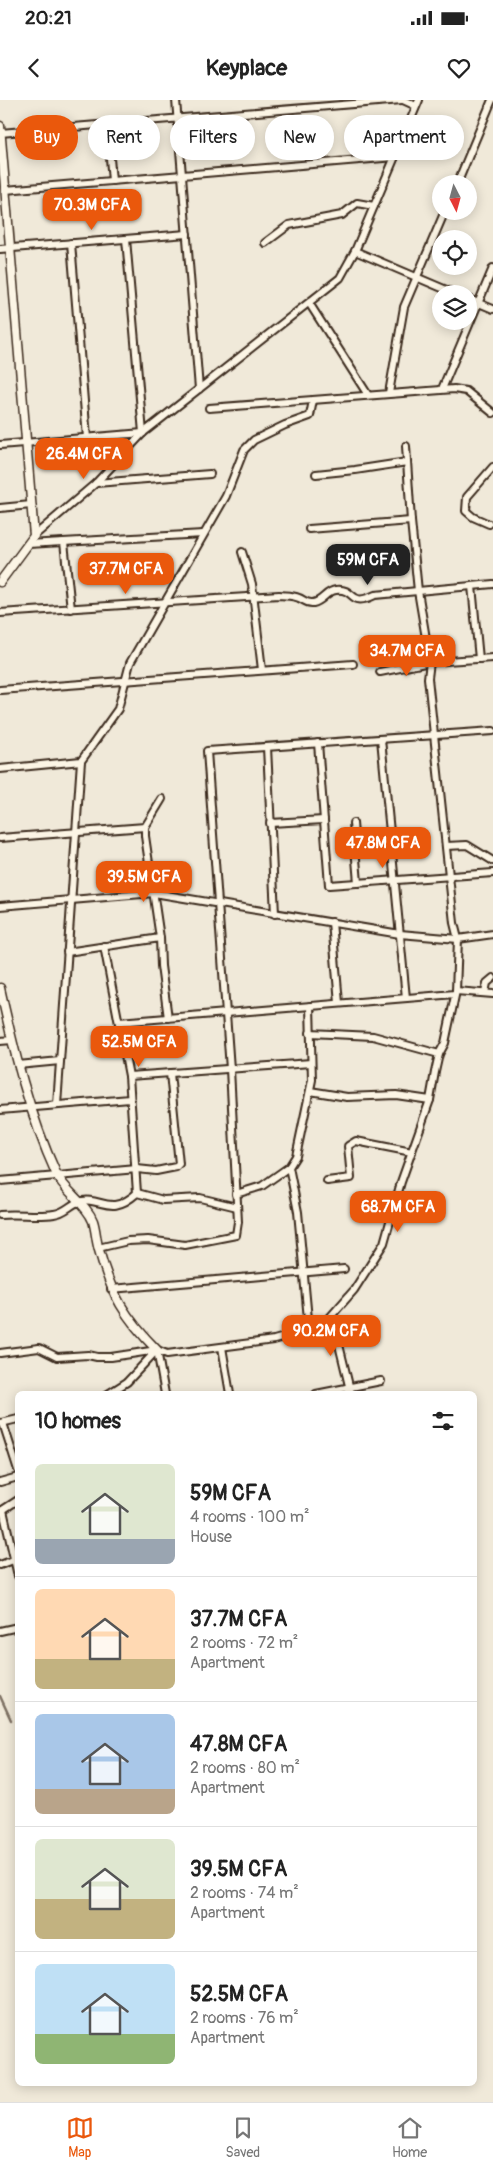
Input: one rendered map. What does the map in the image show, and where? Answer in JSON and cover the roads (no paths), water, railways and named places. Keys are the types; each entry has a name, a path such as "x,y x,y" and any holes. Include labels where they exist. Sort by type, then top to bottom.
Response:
{"street":[{"path":"176,100 177,115"},
{"path":"224,115 402,100 418,103 413,115"},
{"path":"461,175 492,100"},
{"path":"34,536 0,131 88,125"},
{"path":"110,160 112,181"},
{"path":"181,160 199,389"},
{"path":"5,190 360,160"},
{"path":"0,582 34,536 96,483 143,433 340,278 355,251 394,160"},
{"path":"265,243 289,225 342,215 357,202 374,206"},
{"path":"389,393 404,307 441,220"},
{"path":"0,249 187,234"},
{"path":"126,239 143,433"},
{"path":"70,244 87,438"},
{"path":"355,251 435,285"},
{"path":"442,389 493,268"},
{"path":"309,303 368,395"},
{"path":"478,303 493,309"},
{"path":"209,408 442,389 466,392 493,413"},
{"path":"57,1105 81,761 118,709 130,663 226,496 244,450 254,440 285,425 310,416 313,400"},
{"path":"0,445 143,433"},
{"path":"0,988 18,1065 31,1108 57,1176 92,1220 98,1248 111,1289 138,1332 157,1350 167,1354 274,1340 309,1330 324,1323 332,1316 354,1290 384,1243 430,1100 439,1054 445,1043 455,992 458,939 449,876 428,678 430,662 418,591 406,446"},
{"path":"316,474 407,462"},
{"path":"489,524 473,517 466,511 467,497 493,466"},
{"path":"96,483 210,474"},
{"path":"0,508 31,505"},
{"path":"309,529 411,521"},
{"path":"28,544 203,534"},
{"path":"64,542 71,609"},
{"path":"242,552 254,598 262,670"},
{"path":"0,613 292,596 309,603 321,600 327,593 334,590 342,590 356,600 363,600 375,595 493,584"},
{"path":"472,586 479,659"},
{"path":"380,672 430,662 493,658"},
{"path":"0,690 353,664"},
{"path":"98,1248 128,1241 148,1240 185,1245 236,1235 237,1207 230,1069 207,751 493,731"},
{"path":"382,739 406,998"},
{"path":"318,744 329,885 493,873"},
{"path":"267,747 275,914"},
{"path":"0,768 81,761"},
{"path":"162,799 145,827 160,938 161,966 168,1018"},
{"path":"270,823 324,820"},
{"path":"353,823 358,883"},
{"path":"0,838 145,827"},
{"path":"446,846 467,846 493,861"},
{"path":"487,857 493,850"},
{"path":"0,906 154,894 400,934 458,939 493,934"},
{"path":"332,922 340,1003"},
{"path":"68,952 160,938"},
{"path":"104,946 129,1076 137,1169 137,1194"},
{"path":"485,993 487,983 493,978"},
{"path":"119,1022 406,998 455,992 493,994"},
{"path":"236,1194 262,1186 289,1167 296,1156 310,1090 310,1006"},
{"path":"310,1033 373,1036 439,1054"},
{"path":"0,1041 12,1040"},
{"path":"18,1065 60,1061"},
{"path":"129,1076 311,1063"},
{"path":"0,1181 137,1169 156,1171 172,1169 179,1164 170,1073"},
{"path":"310,1090 347,1097 396,1095 430,1100"},
{"path":"0,1110 130,1099"},
{"path":"327,1181 351,1178 348,1146 356,1141 412,1152"},
{"path":"289,1167 298,1212 309,1330"},
{"path":"0,1215 17,1213 55,1214 66,1211 78,1202 118,1205 137,1194 163,1200 200,1198 237,1207"},
{"path":"111,1289 344,1270"},
{"path":"332,1316 350,1390 381,1381"},
{"path":"222,1347 229,1391"},
{"path":"0,1352 39,1348 57,1357 88,1355 96,1357 157,1350"},
{"path":"113,1391 127,1382 157,1350"},
{"path":"157,1350 164,1391"},
{"path":"15,1420 2,1423 15,1461"},
{"path":"0,1482 15,1478"},
{"path":"15,1502 1,1511 15,1556"},
{"path":"0,1565 15,1559"},
{"path":"0,1631 15,1628"}],"waterway":[{"path":"0,1696 11,1720"}]}
